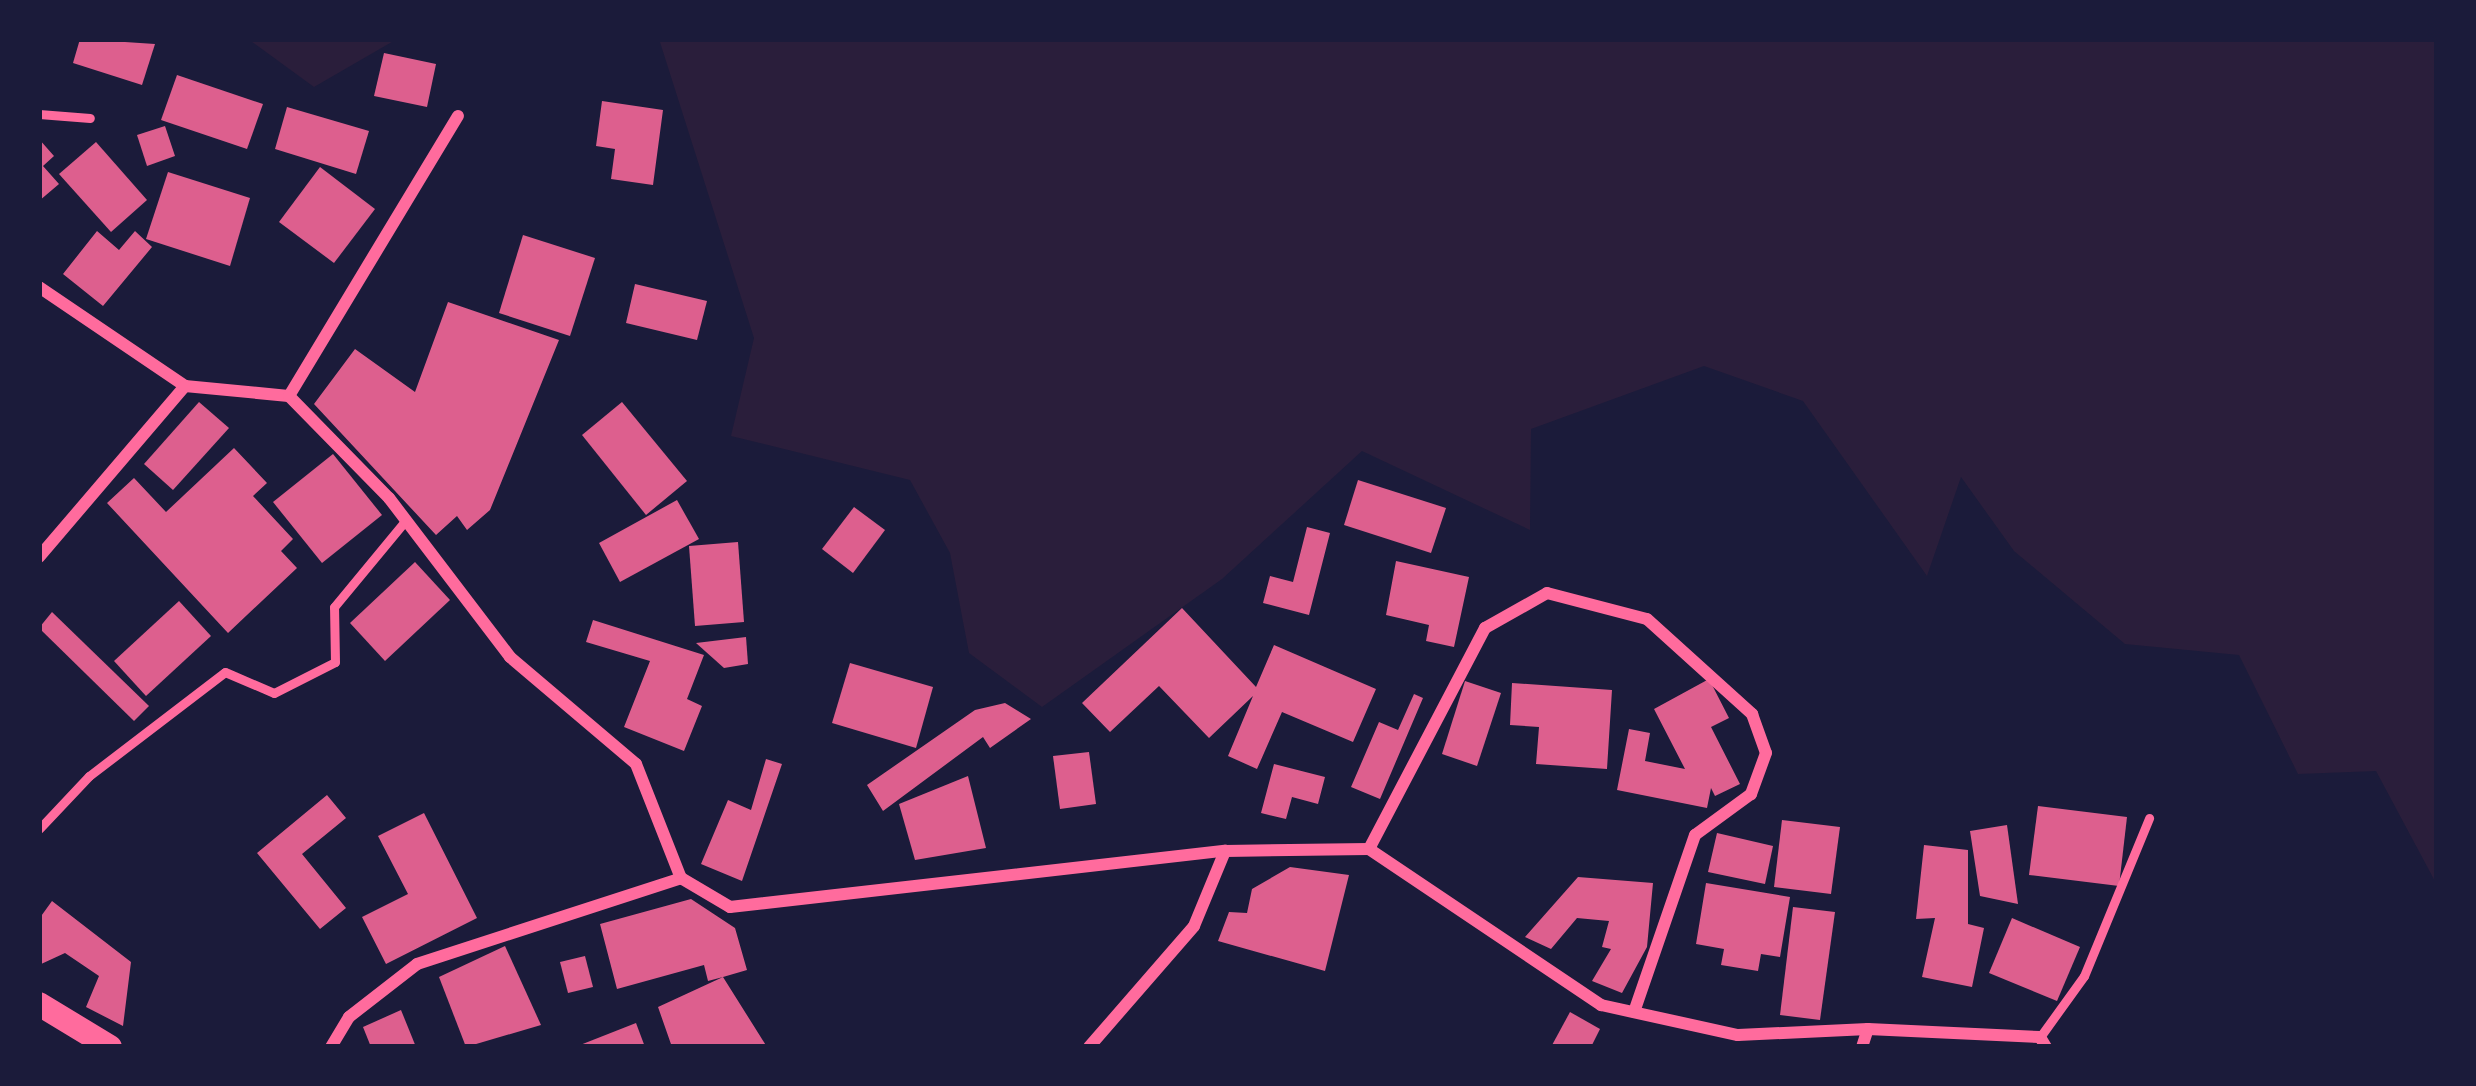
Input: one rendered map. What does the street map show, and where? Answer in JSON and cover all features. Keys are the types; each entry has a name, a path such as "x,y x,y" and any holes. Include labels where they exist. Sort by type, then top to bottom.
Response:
{"main road":[{"path":"39,1004 110,1047"}],"street":[{"path":"289,396 458,116"},
{"path":"39,287 185,386 289,396 406,520 510,656 636,764 681,878 730,907 1225,851 1369,849 1601,1005 1738,1035 1868,1029 2043,1042"},
{"path":"39,557 185,386"},
{"path":"1369,849 1485,628 1546,593 1647,619 1752,714 1766,753 1751,794 1695,836 1634,1012"},
{"path":"1089,1047 1194,926 1225,851"},
{"path":"331,1047 349,1017 417,964 681,878"},
{"path":"1862,1047 1868,1029"}],"lane":[{"path":"39,114 90,118"},
{"path":"39,829 89,776 225,671 274,693 335,662 334,607 406,520"},
{"path":"2043,1042 2084,976 2149,818"}],"shaded area":[{"path":"248,39 397,39 314,87"},
{"path":"659,39 2437,39 2437,885 2376,771 2298,774 2239,655 2125,644 2014,551 1961,477 1927,576 1803,401 1704,366 1531,429 1530,530 1362,451 1222,579 1042,707 969,653 950,553 910,480 731,436 754,338"}],"building":[{"path":"80,39 155,44 142,85 73,63"},
{"path":"384,53 436,64 427,107 374,96"},
{"path":"177,75 263,104 247,149 161,120"},
{"path":"602,101 663,110 653,185 611,179 615,149 596,146"},
{"path":"287,107 369,131 356,174 275,149"},
{"path":"165,126 175,156 147,166 137,135"},
{"path":"39,139 54,156 43,166 59,184 39,201"},
{"path":"96,142 147,200 111,232 59,174"},
{"path":"320,167 375,209 334,263 279,222"},
{"path":"168,172 250,198 230,266 146,239"},
{"path":"97,231 119,250 135,231 152,247 103,306 63,274"},
{"path":"523,235 595,258 570,336 499,313"},
{"path":"635,284 707,301 697,340 626,323"},
{"path":"448,302 559,340 490,510 467,530 457,516 436,535 314,404 355,349 415,392"},
{"path":"199,402 229,428 173,490 144,464"},
{"path":"622,402 687,481 646,515 582,435"},
{"path":"234,448 267,483 253,496 293,539 281,551 297,568 228,633 107,503 134,478 166,512"},
{"path":"333,454 382,515 322,563 273,502"},
{"path":"1358,480 1446,508 1431,553 1344,525"},
{"path":"677,500 699,539 620,582 599,543"},
{"path":"854,507 885,530 853,573 822,549"},
{"path":"1307,527 1330,533 1309,615 1263,603 1270,576 1293,582"},
{"path":"738,542 744,622 695,626 689,546"},
{"path":"1396,561 1469,577 1454,647 1426,641 1429,625 1386,615"},
{"path":"415,562 450,600 385,661 350,623"},
{"path":"179,601 211,636 146,696 114,661"},
{"path":"1182,608 1256,687 1274,645 1376,689 1353,742 1282,712 1257,769 1228,756 1253,696 1209,738 1159,686 1110,732 1082,703"},
{"path":"52,612 149,706 134,721 39,628"},
{"path":"593,620 704,655 687,699 702,706 684,751 624,727 650,661 586,642"},
{"path":"746,637 748,664 724,668 696,643"},
{"path":"850,663 933,687 916,748 832,723"},
{"path":"1709,679 1729,718 1711,727 1740,784 1715,796 1711,788 1707,808 1617,790 1629,729 1650,733 1645,761 1685,769 1654,709"},
{"path":"1465,681 1501,693 1477,766 1442,754"},
{"path":"1512,683 1612,690 1607,769 1536,764 1539,727 1510,725"},
{"path":"1414,694 1423,698 1380,799 1351,787 1379,722 1398,730"},
{"path":"1005,703 1031,719 990,748 983,737 883,811 867,785 975,710"},
{"path":"1089,752 1096,804 1060,809 1053,756"},
{"path":"766,759 782,764 742,881 701,864 728,800 751,810"},
{"path":"1274,764 1325,777 1318,804 1292,797 1286,819 1261,813"},
{"path":"968,776 986,848 915,860 899,804"},
{"path":"327,795 346,818 302,854 346,908 320,929 257,853"},
{"path":"2038,806 2127,817 2119,886 2029,875"},
{"path":"424,813 477,918 386,964 362,917 408,894 378,836"},
{"path":"1782,820 1840,827 1831,894 1774,887"},
{"path":"2007,825 2018,904 1980,896 1970,831"},
{"path":"1717,833 1773,846 1765,884 1708,872"},
{"path":"1924,845 1968,850 1968,924 1984,928 1972,987 1922,977 1935,918 1916,919"},
{"path":"1290,867 1349,875 1325,971 1218,941 1229,912 1247,913 1252,889"},
{"path":"1578,877 1653,883 1647,947 1622,993 1592,981 1611,949 1602,947 1609,921 1577,918 1551,949 1525,937"},
{"path":"1706,883 1790,897 1780,957 1761,954 1758,971 1721,965 1724,949 1696,944"},
{"path":"691,899 735,928 747,970 708,981 704,965 617,989 600,924"},
{"path":"52,901 131,962 123,1026 86,1007 99,976 65,953 39,965 39,919"},
{"path":"1793,907 1835,912 1820,1020 1780,1015"},
{"path":"2012,918 2080,947 2057,1001 1989,973"},
{"path":"505,946 541,1025 466,1047 439,977"},
{"path":"585,956 593,987 568,993 560,962"},
{"path":"723,977 767,1047 672,1047 658,1007"},
{"path":"401,1010 416,1047 371,1047 363,1027"},
{"path":"1570,1012 1600,1029 1591,1047 1551,1047"},
{"path":"636,1023 645,1047 575,1047"}]}
